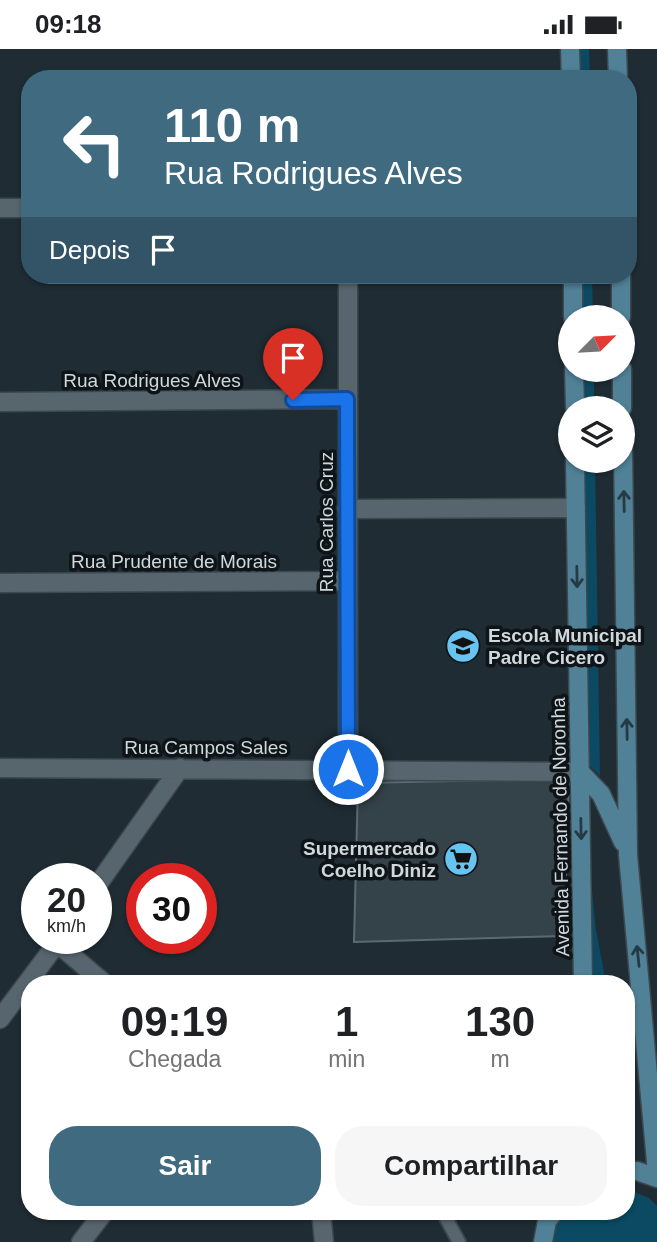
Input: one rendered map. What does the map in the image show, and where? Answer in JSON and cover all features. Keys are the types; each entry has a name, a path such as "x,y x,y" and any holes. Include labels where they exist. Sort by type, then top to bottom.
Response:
{"main road":[{"path":"570,49 571,70"},
{"path":"617,49 618,70"},
{"path":"573,284 573,305"},
{"path":"621,284 621,305"},
{"name":"Avenida Fernando de Noronha","path":"575,473 583,975"},
{"path":"623,473 628,855 657,1175 635,1171"},
{"path":"580,772 601,794 614,818 628,855"},
{"path":"543,1242 548,1220"}],"street":[{"path":"0,208 21,208"},
{"name":"Rua Carlos Cruz","path":"348,284 348,769"},
{"name":"Rua Rodrigues Alves","path":"0,402 347,399"},
{"path":"348,509 576,508"},
{"name":"Rua Prudente de Morais","path":"0,583 347,581"},
{"name":"Rua Campos Sales","path":"0,768 580,772"},
{"path":"112,864 180,768"},
{"path":"33,975 49,954"},
{"path":"73,954 95,975"},
{"path":"0,1019 21,991"},
{"path":"81,1242 98,1220"},
{"path":"322,1220 324,1242"}],"lane":[{"path":"447,1220 459,1242"}],"shaded area":[{"path":"578,49 589,49 590,70 578,70"},
{"path":"580,284 592,284 593,305 581,305"},
{"path":"581,382 594,382 594,396 582,396"},
{"path":"582,473 595,473 600,776 587,763"},
{"path":"586,833 596,930 604,975 590,975"},
{"path":"635,1192 649,1198 657,1206 657,1242 552,1242 559,1220 635,1220"}],"building":[{"name":"Supermercado Coelho Diniz","path":"569,779 564,936 354,942 358,783"}],"place":[{"name":"Escola Municipal Padre Cicero","path":"463,646"},
{"name":"Supermercado Coelho Diniz","path":"461,859"}],"route":[{"path":"293,400 347,399 348,769"}]}
